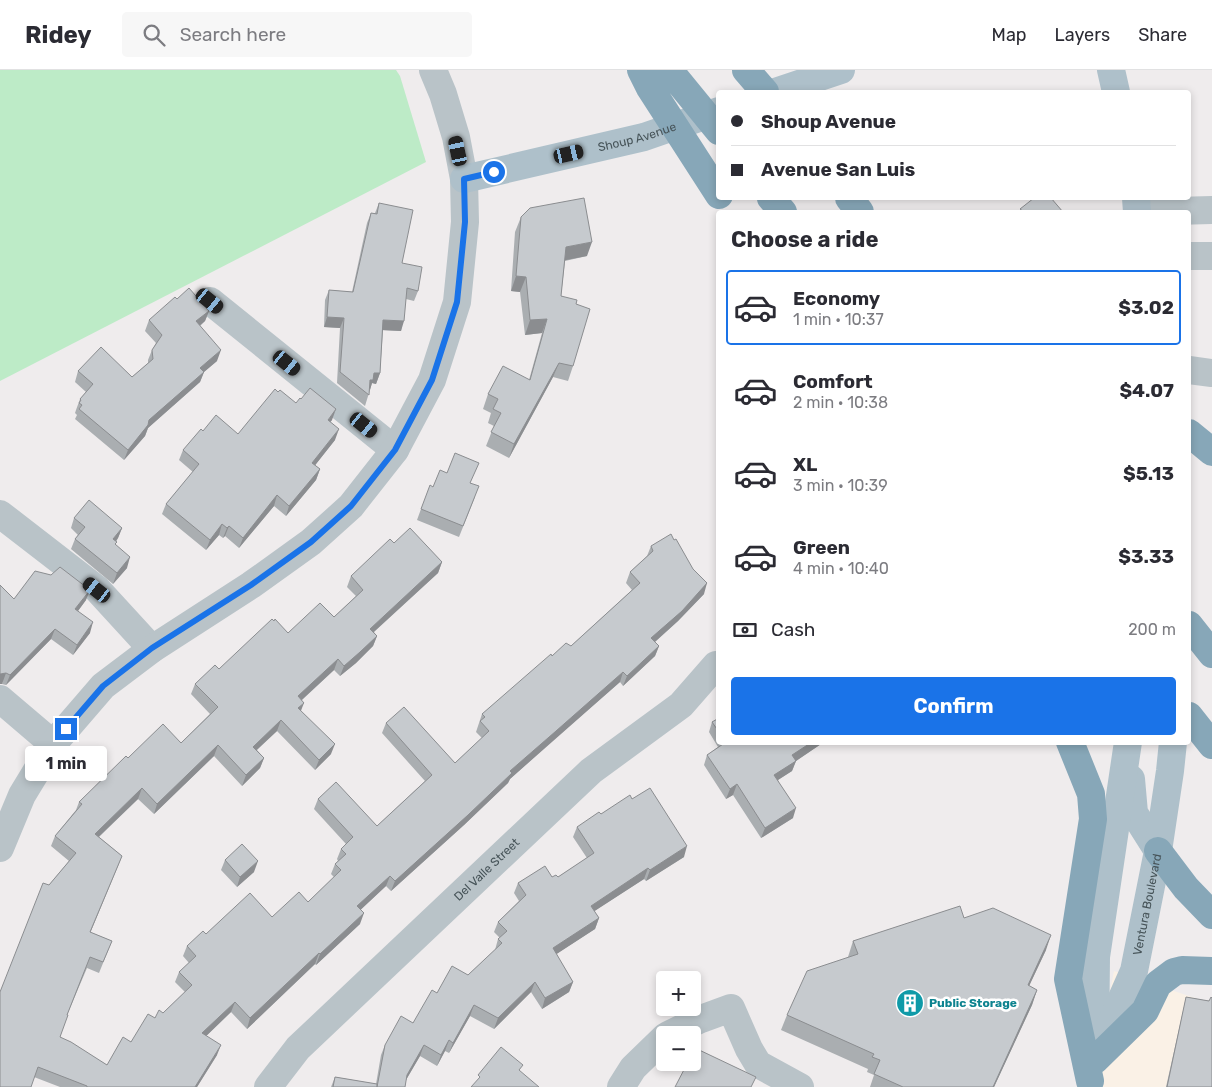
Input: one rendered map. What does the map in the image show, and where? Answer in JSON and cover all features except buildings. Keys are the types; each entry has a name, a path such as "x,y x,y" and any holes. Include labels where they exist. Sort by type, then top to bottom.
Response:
{"highway":[{"path":"746,70 763,90"},
{"path":"658,76 716,128"},
{"path":"658,76 694,158 716,190"},
{"path":"773,200 781,210"},
{"path":"851,200 858,210"},
{"path":"1191,435 1212,452"},
{"path":"1191,628 1212,654"},
{"path":"1191,719 1212,745"},
{"path":"1071,745 1091,794 1093,819 1068,979 1092,1076"},
{"path":"1158,851 1186,888 1212,915"},
{"path":"1092,1076 1145,1011 1158,984 1174,972 1182,970 1212,971"}],"main road":[{"path":"781,90 841,70"},
{"path":"1111,70 1116,90"},
{"name":"Shoup Avenue","path":"464,179 644,137 716,112"},
{"path":"1092,1076 1096,957 1129,745"},
{"path":"1129,745 1134,813 1158,851"},
{"name":"Ventura Boulevard","path":"1092,1076 1134,971 1158,851 1173,745"}],"street":[{"path":"0,848 22,795 53,744 103,686 152,648 251,585 311,542 351,506 395,450 432,380 457,302 465,222 464,179 456,137 443,94 433,70"},
{"path":"1191,211 1212,210"},
{"path":"1191,256 1212,256"},
{"path":"210,301 395,450"},
{"path":"1191,370 1212,373"},
{"path":"0,514 97,590 152,648"},
{"name":"Del Valle Street","path":"268,1087 298,1048 584,778 681,705 716,665"},
{"path":"0,699 53,744"},
{"path":"687,1026 731,1008 749,1049 758,1064 800,1087"},
{"path":"621,1087 633,1068 656,1046"}],"shaded area":[{"path":"1114,971 1210,1003 1212,1087 1091,1087"}],"green space":[{"path":"0,70 396,70 400,76 426,162 0,381"}],"place":[{"name":"Public Storage","path":"910,1003"}],"route":[{"path":"66,729 103,686 152,648 251,585 311,542 351,506 395,450 432,380 457,302 465,222 464,179 494,172"}]}
